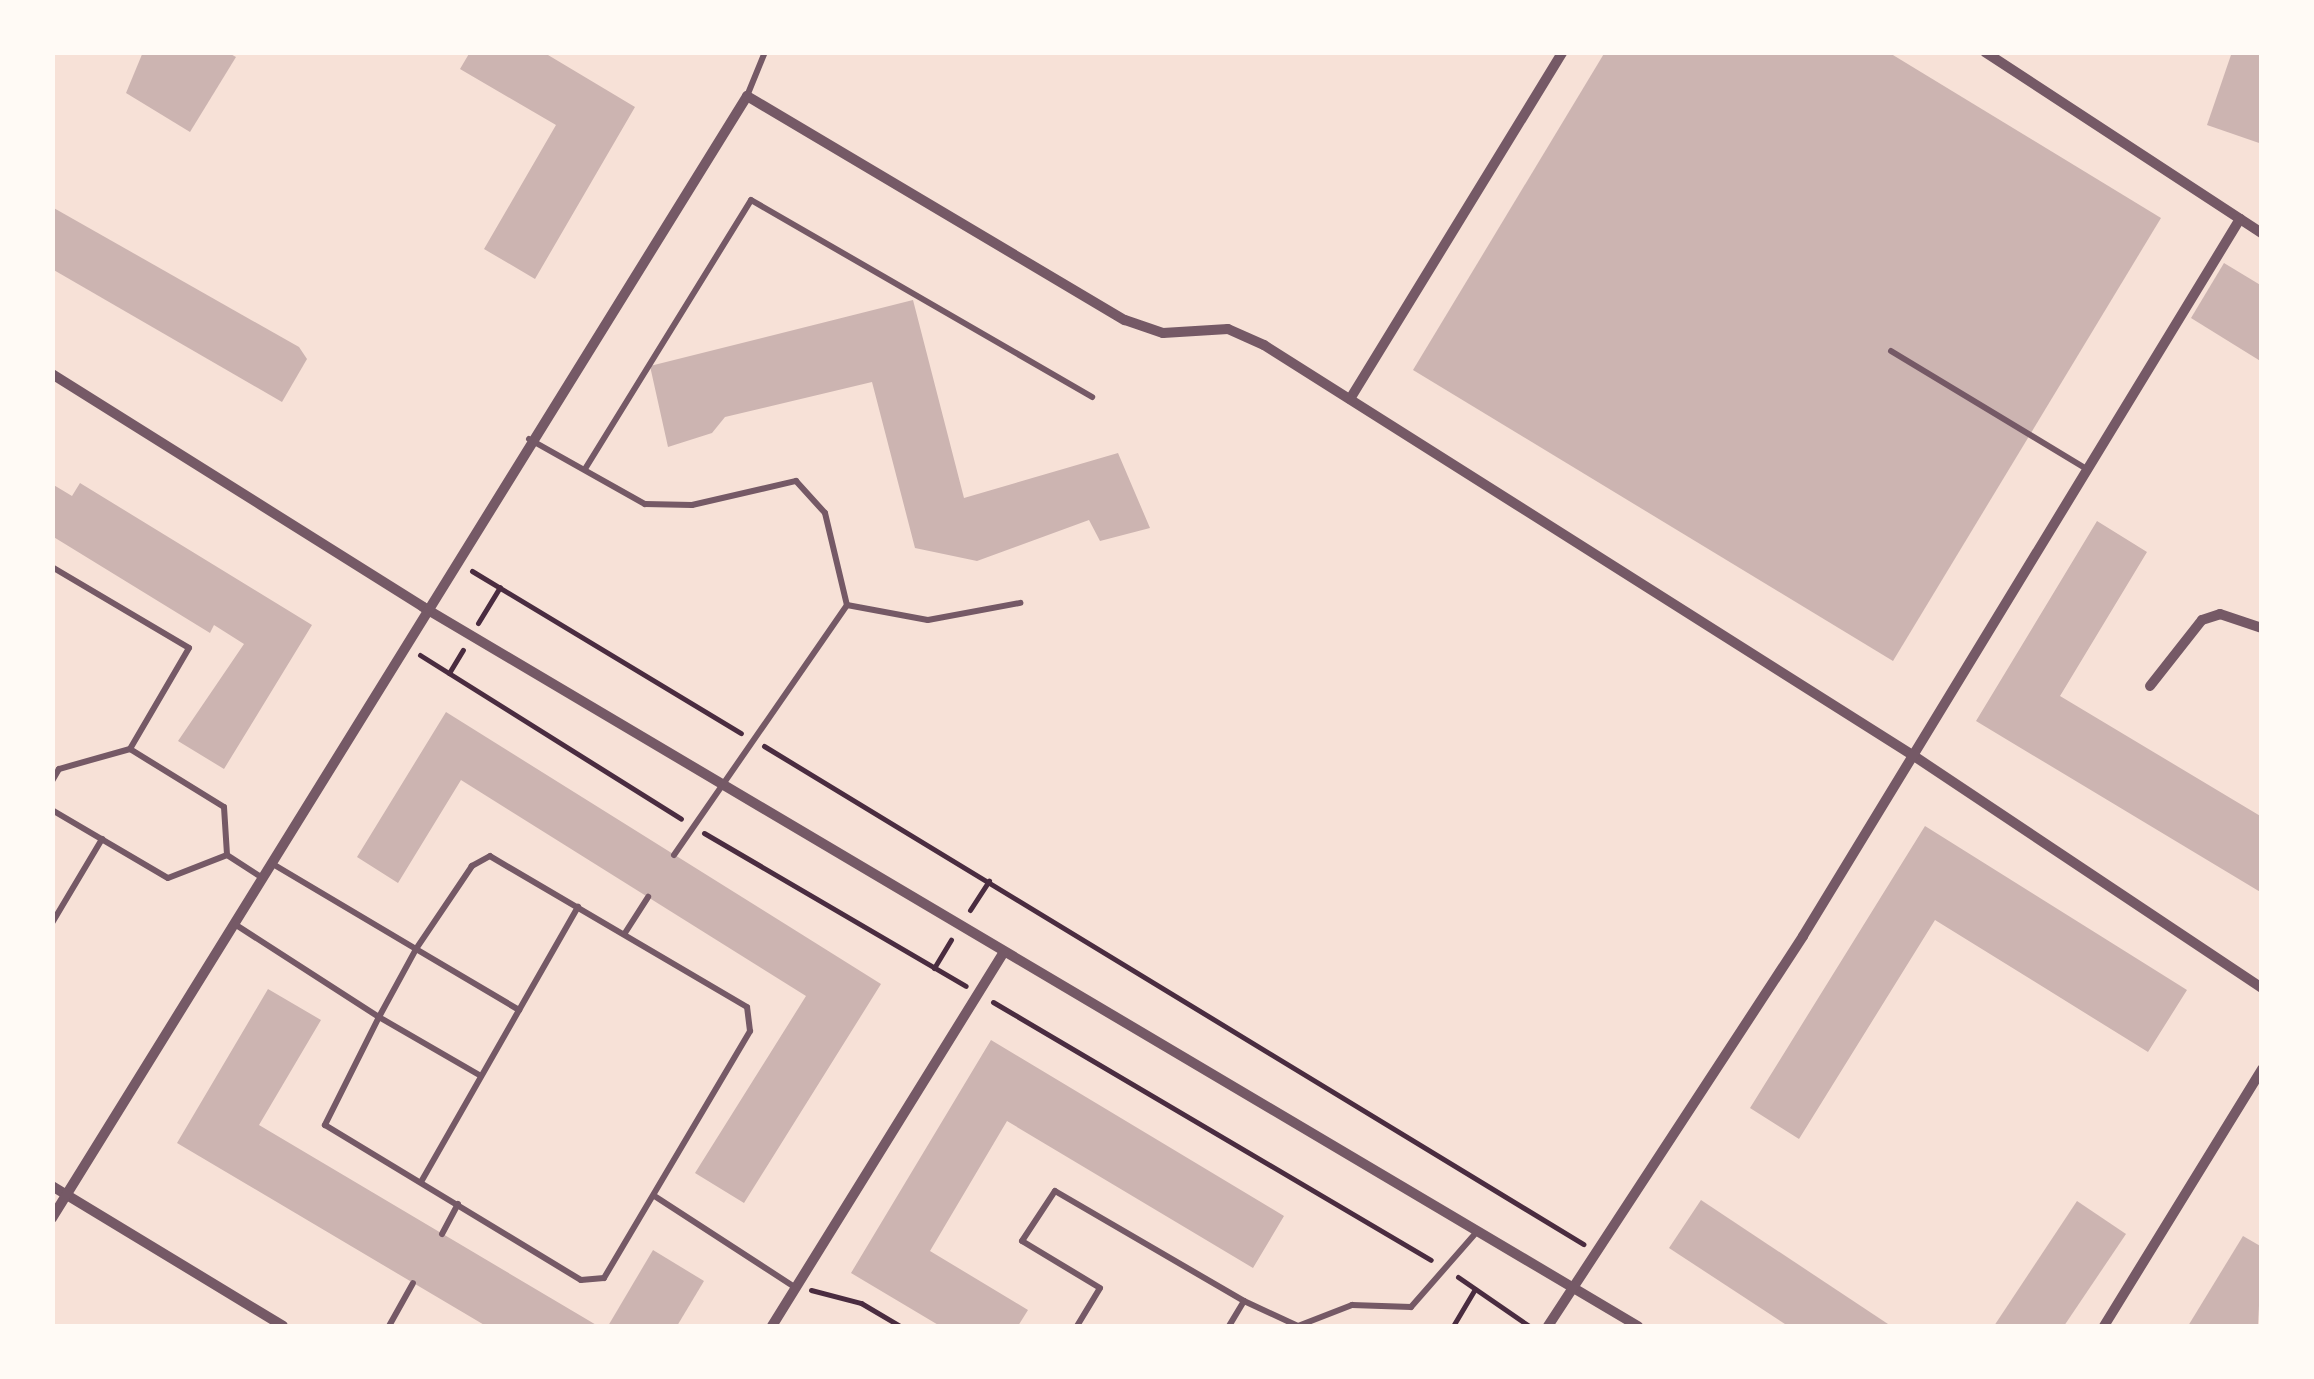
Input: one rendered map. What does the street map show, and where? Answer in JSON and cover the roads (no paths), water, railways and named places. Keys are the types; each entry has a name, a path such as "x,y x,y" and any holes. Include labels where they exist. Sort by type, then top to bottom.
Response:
{"street":[{"path":"1350,399 1563,52"},
{"path":"1985,52 2262,232"},
{"path":"52,1218 423,607 747,96 1126,320 1163,333 1228,329 1350,399 1914,756 2262,988"},
{"path":"1548,1326 1914,756 2085,468 2240,219"},
{"path":"52,374 423,607 1474,1235 1638,1326"},
{"path":"2150,686 2202,620 2220,614 2262,628"},
{"path":"772,1326 1003,953"},
{"path":"2104,1326 2262,1068"},
{"path":"52,1186 284,1326"}],"lane":[{"path":"747,96 765,52"},
{"path":"585,469 751,200 1092,397"},
{"path":"1890,351 2085,468"},
{"path":"528,438 645,504 669,506 796,481 824,512 848,605 674,855"},
{"path":"52,567 189,648 130,749 59,769 52,781"},
{"path":"848,605 928,620 1020,602"},
{"path":"130,749 224,807 227,855"},
{"path":"52,810 168,878 227,855"},
{"path":"52,923 102,839"},
{"path":"227,855 261,877"},
{"path":"480,858 578,906 738,996 750,1017 656,1197 604,1278 590,1283 326,1126 416,949 480,858"},
{"path":"270,862 519,1010"},
{"path":"625,933 648,897"},
{"path":"421,1182 578,906"},
{"path":"233,923 379,1017 481,1076"},
{"path":"1078,1326 1100,1288 1022,1241 1054,1191 1244,1301 1298,1326 1352,1305 1410,1307 1474,1235"},
{"path":"656,1197 796,1288"},
{"path":"442,1234 458,1204"},
{"path":"389,1326 414,1283"},
{"path":"1229,1326 1244,1301"}]}
